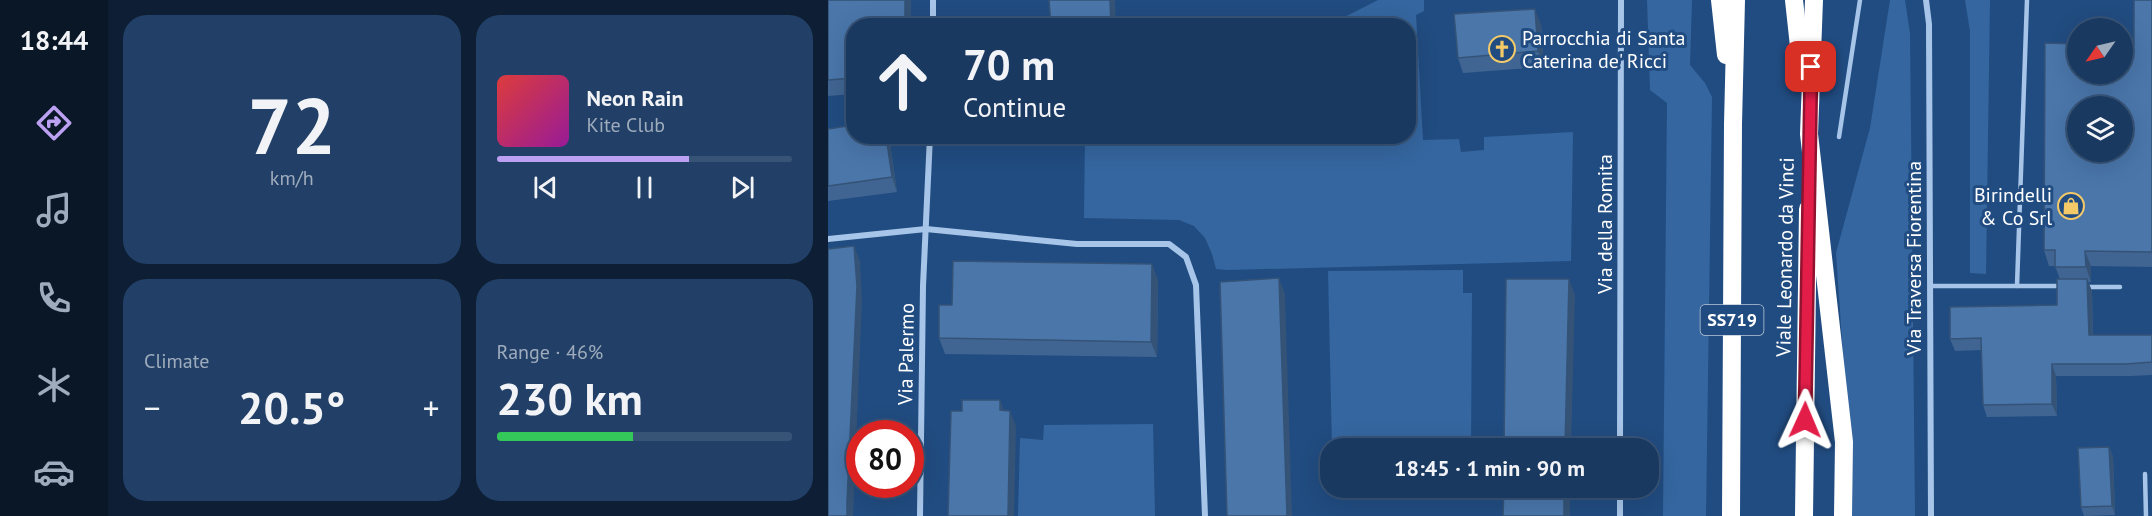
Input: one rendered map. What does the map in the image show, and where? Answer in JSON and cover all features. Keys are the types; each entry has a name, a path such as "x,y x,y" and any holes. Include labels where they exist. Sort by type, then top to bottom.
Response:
{"highway":[{"path":"1719,0 1733,124"},
{"name":"SS719","path":"1731,516 1736,0"},
{"name":"Viale Leonardo da Vinci","path":"1794,0 1809,134 1804,516"},
{"path":"1814,0 1809,134 1844,442 1843,516"}],"street":[{"path":"933,0 933,18"},
{"name":"Via della Romita","path":"1620,438 1621,0"},
{"name":"Via Traversa Fiorentina","path":"1926,0 1929,24 1931,516"},
{"name":"Via Palermo","path":"920,516 930,144"},
{"path":"828,239 926,229 1077,244 1169,244 1186,258 1196,285 1205,516"},
{"path":"1620,498 1620,516"}],"lane":[{"path":"1839,138 1860,0"},
{"path":"2017,286 2027,0"},
{"path":"1930,286 2063,286"},
{"path":"2074,286 2120,287"},
{"path":"2145,474 2146,516"}],"shaded area":[{"path":"1378,0 1424,0 1424,11 1416,15 1423,140 1459,139 1461,152 1484,150 1484,137 1573,132 1571,261 1227,270 1216,269 1205,238 1194,226 1179,220 1084,218 1085,144 1416,144 1416,18 1343,18"},
{"path":"1647,0 1692,0 1690,65 1705,83 1712,97 1706,516 1663,516 1667,103 1650,90"},
{"path":"1890,0 1905,0 1910,34 1915,516 1848,516 1849,442 1836,253 1870,128"},
{"path":"1965,0 1990,0 1986,274 1970,273 1970,31"},
{"path":"1463,270 1463,293 1472,293 1471,438 1332,438 1328,271"},
{"path":"1153,424 1155,516 1018,516 1020,438 1043,440 1044,425"}],"building":[{"path":"828,0 905,0 905,18 846,18 846,79 828,80"},
{"path":"1049,0 1110,0 1111,18 1050,18"},
{"path":"2134,0 2152,0 2152,252 2085,251 2086,267 2055,267 2055,250 2044,250 2045,43 2067,44 2067,84 2133,84"},
{"path":"1535,9 1538,51 1458,58 1454,14"},
{"path":"846,126 846,144 887,144 892,177 828,186 828,129"},
{"path":"854,246 857,286 851,420 846,420 847,516 828,516 828,249"},
{"path":"953,261 1152,264 1151,342 939,338 939,305 952,305"},
{"path":"1279,278 1287,516 1227,516 1220,282"},
{"path":"1506,279 1569,279 1565,438 1504,438"},
{"path":"2057,279 2087,279 2089,335 2152,335 2152,362 2052,364 2052,404 1983,405 1981,338 1950,339 1950,307 2057,305"},
{"path":"962,400 1000,400 1000,410 1010,411 1008,516 948,516 951,411 962,411"},
{"path":"2109,447 2112,506 2081,507 2078,448"},
{"path":"1504,498 1564,498 1564,516 1503,516"}],"place":[{"name":"Parrocchia di Santa Caterina de' Ricci","path":"1502,49"},
{"name":"Birindelli & Co Srl","path":"2071,206"}],"route":[{"path":"1805,420 1811,67"}]}
